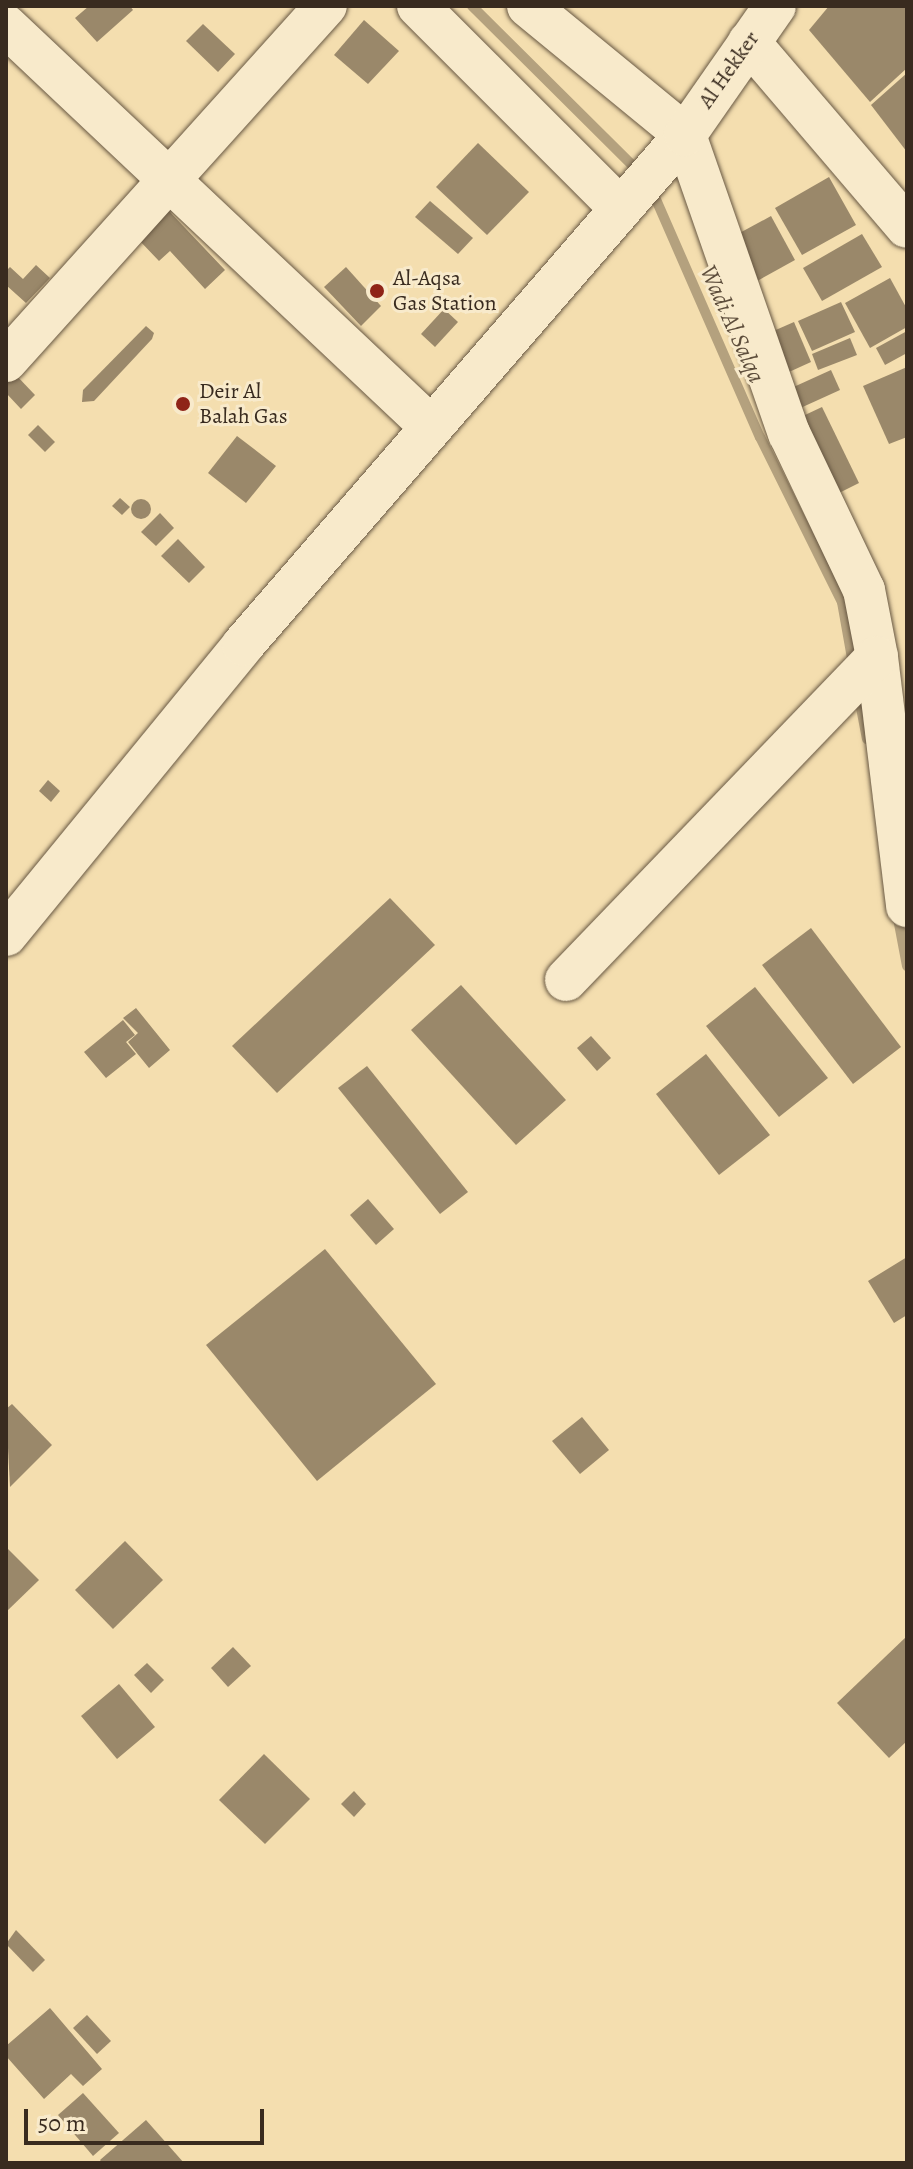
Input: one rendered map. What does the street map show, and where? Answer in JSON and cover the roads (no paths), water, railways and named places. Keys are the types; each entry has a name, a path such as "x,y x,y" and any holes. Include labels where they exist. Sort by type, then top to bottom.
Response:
{"street":[{"path":"6,361 165,181 326,6"},
{"path":"418,6 622,207"},
{"path":"528,6 677,144 789,433 864,590 877,657 907,906"},
{"name":"Al Hekker","path":"6,935 430,426 677,144 775,6"},
{"path":"6,26 165,181 430,426"},
{"path":"749,42 907,227"},
{"path":"566,980 877,657"}],"waterway":[{"name":"Wadi Al Salqa","path":"472,6 639,172"},
{"name":"Wadi Al Salqa","path":"651,188 760,437 842,602 853,664"},
{"name":"Wadi Al Salqa","path":"858,692 867,739"},
{"path":"897,913 907,966"}],"place":[{"name":"Al-Aqsa Gas Station","path":"377,291"},
{"name":"Deir Al Balah Gas","path":"183,404"}]}
